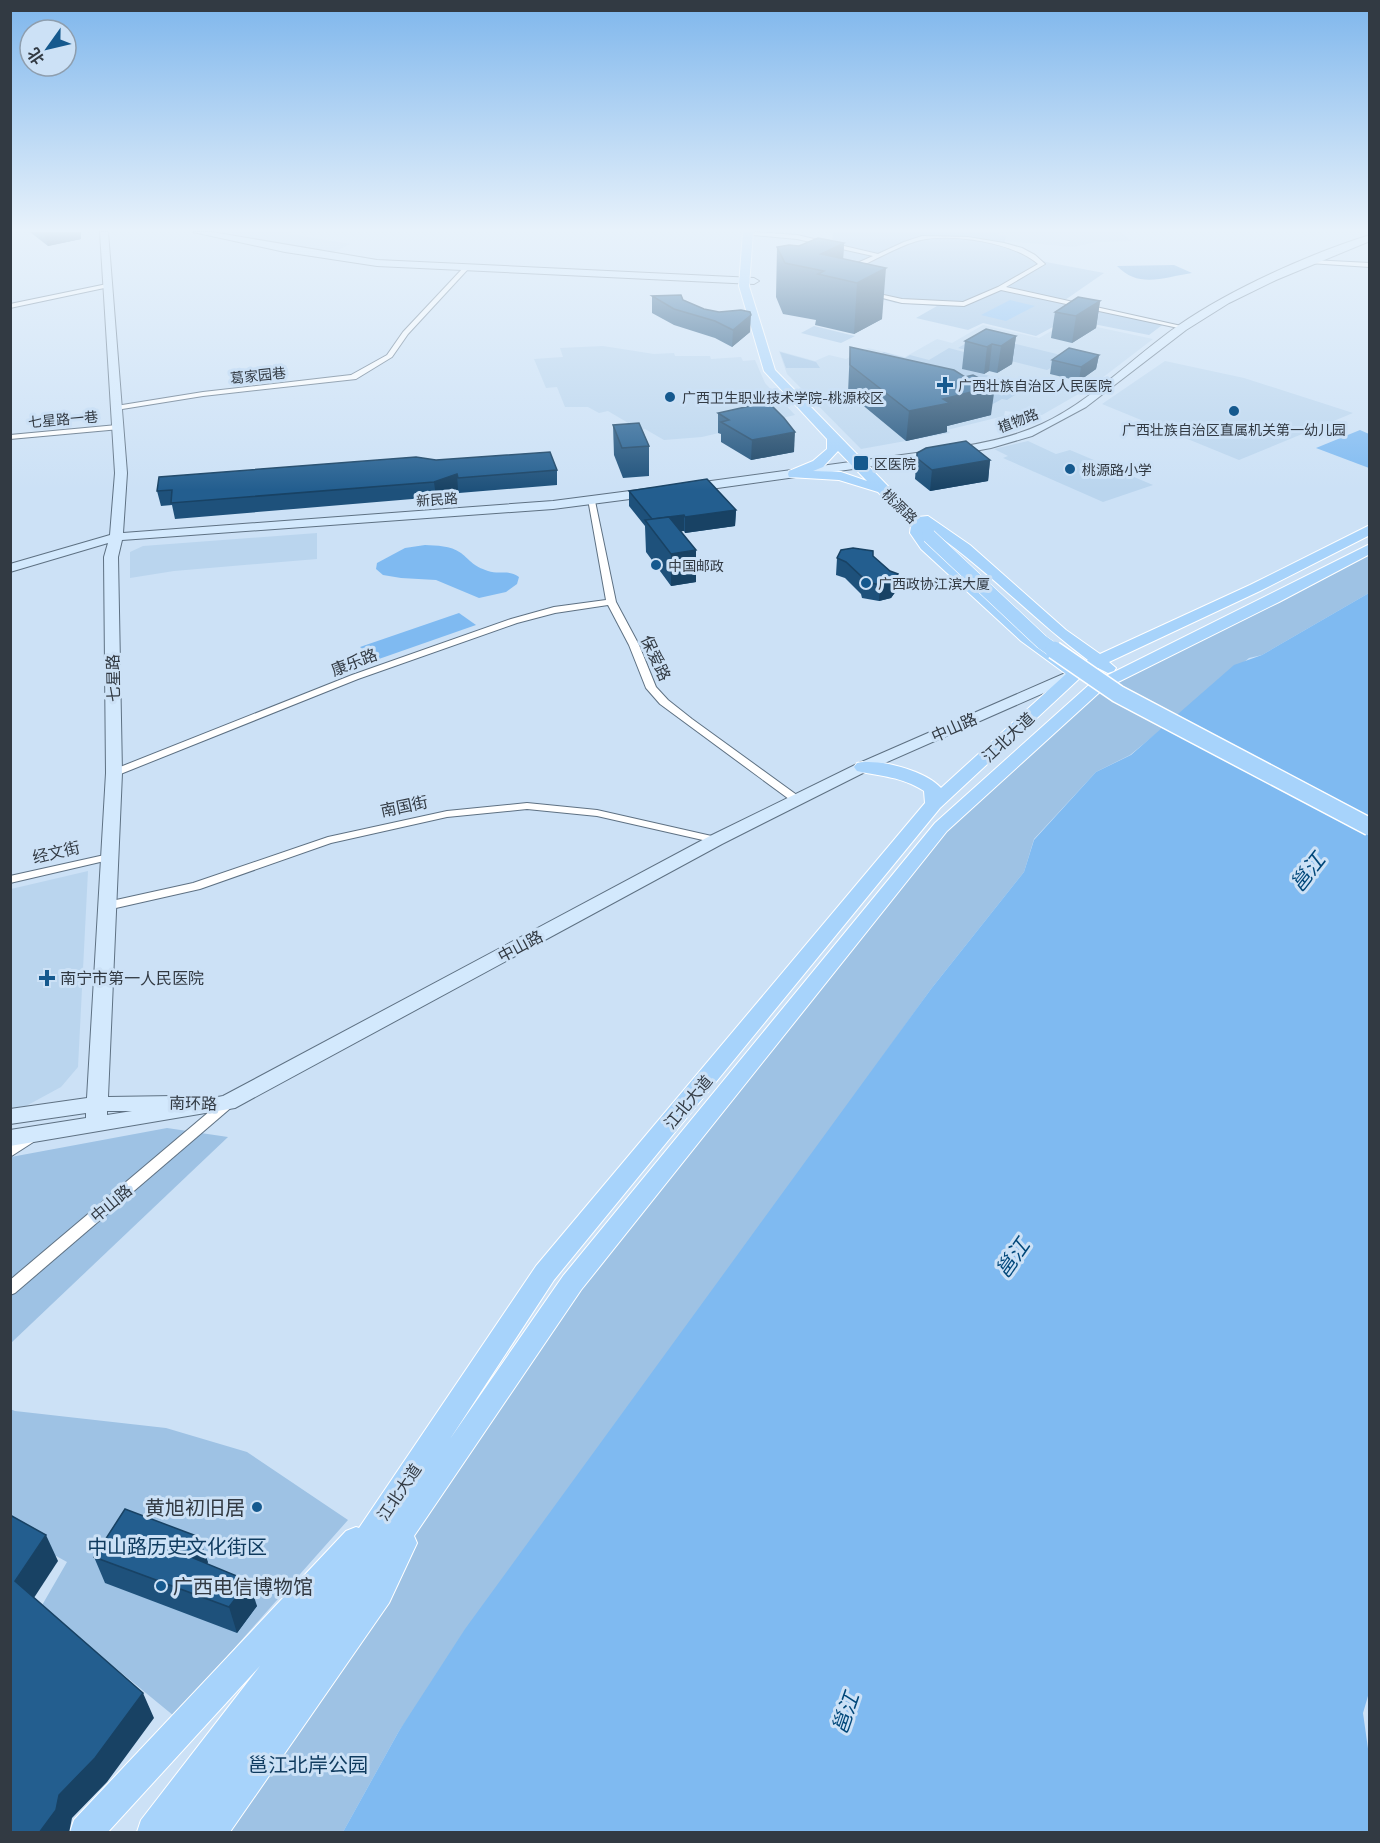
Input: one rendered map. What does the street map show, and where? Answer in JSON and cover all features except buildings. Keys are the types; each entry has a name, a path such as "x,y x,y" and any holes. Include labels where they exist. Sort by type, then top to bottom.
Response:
{"main road":[{"name":"七星路","path":"97,1114 114,773 111,557 116,537 121,473 109,318"},
{"name":"桃源路","path":"758,318 770,371 833,438 934,535"},
{"name":"桃源路","path":"761,318 777,370 890,496 919,520"},
{"name":"植物路","path":"863,465 998,443 1046,426 1119,378 1198,318"},
{"path":"794,474 818,464 827,457 833,450 833,438"},
{"name":"新民路","path":"10,568 116,537 591,501 863,465"},
{"path":"794,474 840,476 857,480 890,496"},
{"path":"1096,687 1026,638 926,546 917,533 919,520 965,548 1061,633 1118,674"},
{"name":"江北大道","path":"407,1502 545,1273 934,804 1075,674 1098,661 1255,588 1370,529"},
{"path":"934,535 1055,639 1130,689 1370,815"},
{"path":"934,535 1042,642 1118,694 1370,827"},
{"name":"江北大道","path":"178,1833 407,1502 572,1283 941,827 1096,687 1118,674 1274,599 1370,548"},
{"name":"中山路","path":"228,1103 716,840 863,767 1075,674"},
{"path":"863,767 891,769 909,774 933,789 934,804"},
{"name":"南环路","path":"10,1118 97,1114 228,1103"},
{"name":"南环路","path":"10,1138 35,1134 97,1114"},
{"path":"86,1833 407,1502"},
{"path":"211,1833 380,1593 407,1502"},
{"name":"江北大道","path":"153,1833 330,1611"}],"street":[{"name":"葛家园巷","path":"116,408 212,392 353,377 390,357 405,333 419,318"},
{"path":"1141,318 1183,327"},
{"name":"七星路一巷","path":"10,437 117,427"},
{"name":"保爱路","path":"591,501 611,602 634,645 651,688 664,702 796,800"},
{"name":"康乐路","path":"114,773 355,677 514,621 554,610 611,602"},
{"name":"南国街","path":"107,906 196,886 328,840 447,814 528,806 585,812 716,840"},
{"name":"经文街","path":"10,880 110,857"},
{"name":"中山路","path":"10,1289 228,1103"},
{"path":"10,1152 35,1134"}],"shaded area":[{"name":"广西壮族自治区人民医院","path":"1069,321 1153,339 1089,388 1042,415 1005,411 1004,416 947,430 950,433 861,449 787,374 779,351 815,361 829,355 846,359 868,348 905,357 937,339 952,343 983,325 1039,338"},
{"name":"广西卫生职业技术学院-桃源校区","path":"603,346 654,354 674,353 675,356 710,356 711,359 741,357 743,361 755,360 765,383 795,415 702,437 664,440 645,429 640,430 608,411 599,413 588,407 565,407 557,387 546,388 534,359 563,357 560,348"},
{"name":"广西壮族自治区直属机关第一幼儿园","path":"1165,361 1244,378 1353,413 1239,460 1102,404"},
{"name":"桃源路小学","path":"1028,441 1056,454 1070,450 1153,485 1103,502 1003,458 1008,456 994,449"},
{"path":"317,533 317,559 174,571 130,578 130,552 143,546"},
{"name":"南宁市第一人民医院","path":"88,871 78,1067 61,1087 26,1106 11,1108 11,889"}],"green space":[{"path":"916,318 1143,318 1165,323 1149,335 1068,319 1036,336 983,323 968,330"},
{"path":"814,326 855,336 841,343 801,333"},
{"path":"980,335 1069,357 1047,370 958,348"},
{"path":"949,348 979,356 963,369 1029,386 1007,400 1002,399 991,405 863,364 884,352 905,358 910,355 929,360"},
{"path":"780,352 816,362 820,368 786,368"},
{"name":"邕江北岸公园","path":"1369,548 1369,593 1262,655 1249,658 1130,755 1096,772 1034,839 1024,872 931,989 399,1731 343,1832 178,1832 337,1616 572,1283 941,827 1096,687"},
{"path":"167,1128 228,1137 11,1343 11,1157"},
{"name":"中山路历史文化街区","path":"10,1409 166,1428 247,1452 348,1520 174,1716 41,1607 67,1562 11,1531"}],"water":[{"path":"994,318 1012,318 1006,321"},
{"path":"1360,430 1369,434 1369,468 1316,448"},
{"path":"425,545 452,549 483,569 515,575 519,577 517,584 506,592 479,598 436,580 383,575 376,569 377,563 405,548"},
{"name":"邕江","path":"1369,593 1370,1689 1363,1713 1370,1763 1369,1832 343,1832 399,1731 465,1629 931,989 1024,872 1034,840 1096,772 1131,755 1234,665 1262,655"},
{"path":"459,613 476,625 376,660 360,647"}],"place":[{"name":"广西壮族自治区人民医院","path":"945,385"},
{"name":"广西卫生职业技术学院-桃源校区","path":"670,397"},
{"name":"广西壮族自治区直属机关第一幼儿园","path":"1234,411"},
{"name":"区医院","path":"861,463"},
{"name":"桃源路小学","path":"1070,469"},
{"name":"中国邮政","path":"656,565"},
{"name":"广西政协江滨大厦","path":"866,583"},
{"name":"南宁市第一人民医院","path":"47,978"},
{"name":"黄旭初旧居","path":"257,1507"},
{"name":"广西电信博物馆","path":"161,1586"}]}
